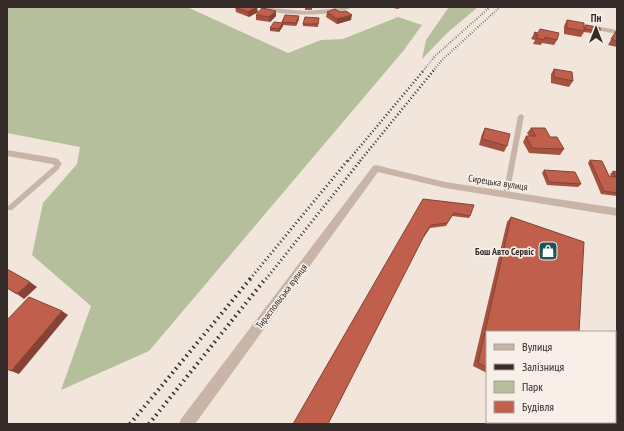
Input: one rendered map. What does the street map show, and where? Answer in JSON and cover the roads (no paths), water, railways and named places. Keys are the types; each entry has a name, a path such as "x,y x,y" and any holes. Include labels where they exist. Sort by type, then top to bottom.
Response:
{"street":[{"path":"263,7 288,13 349,7"},
{"path":"573,24 617,32"},
{"path":"7,153 55,161 58,164"},
{"name":"Сирецька вулиця","path":"376,168 445,185 617,212"},
{"name":"Тираспольська вулиця","path":"186,424 376,168"}],"lane":[{"path":"506,194 521,116"},
{"path":"10,208 57,167 58,164"}],"railway":[{"path":"423,71 435,56 490,7"},
{"path":"433,71 442,60 500,7"},
{"path":"348,161 424,70"},
{"path":"360,161 434,70"},
{"path":"250,279 348,160"},
{"path":"266,279 361,160"},
{"path":"130,424 251,278"},
{"path":"149,424 266,278"}],"place":[{"name":"Бош Авто Сервіс","path":"548,251"}]}
